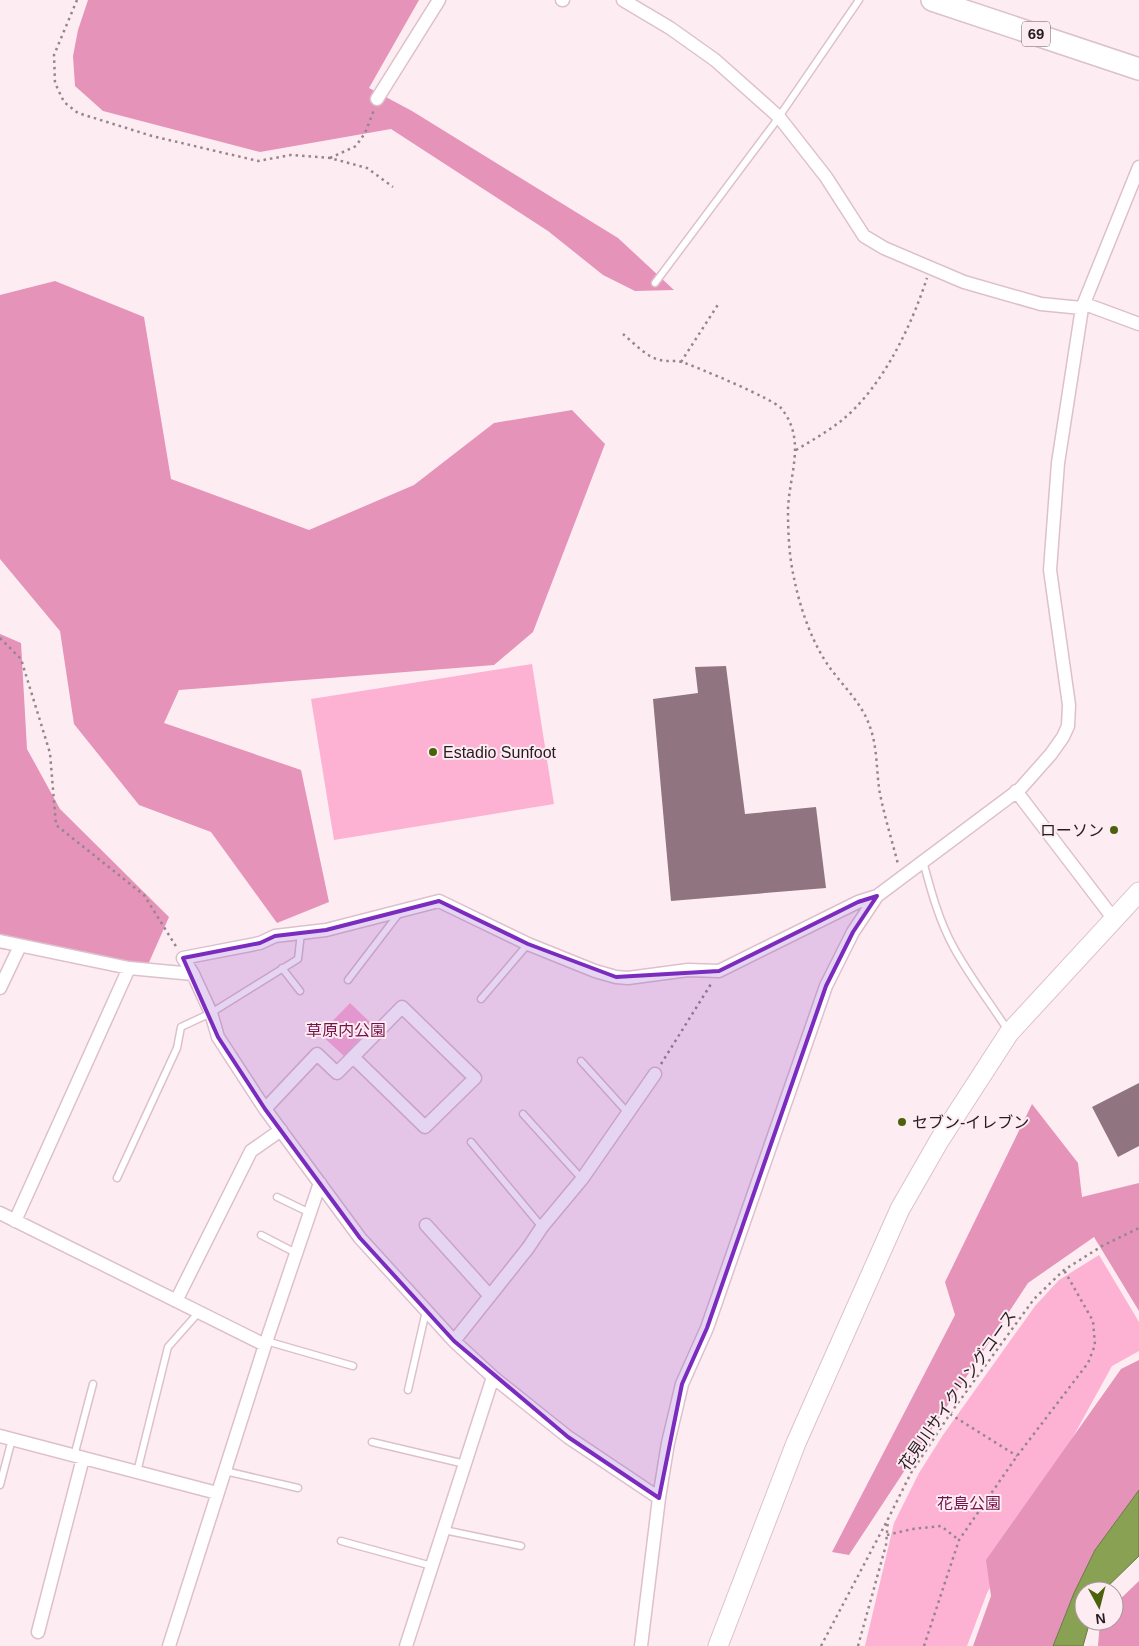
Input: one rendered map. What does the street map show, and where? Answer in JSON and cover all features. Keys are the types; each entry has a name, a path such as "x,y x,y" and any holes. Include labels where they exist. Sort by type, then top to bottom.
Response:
{"main road":[{"name":"69","path":"932,0 1139,69"}],"street":[{"path":"378,99 439,0"},
{"path":"623,0 670,28 715,60 779,117 826,177 864,236 884,248 964,282 1041,304 1083,306 1139,324"},
{"path":"641,1646 668,1443 682,1384 707,1328 826,986 853,932 877,896 1016,791 1051,754 1064,737 1068,726 1069,705 1050,570 1058,463 1083,306 1139,166"},
{"path":"1016,791 1114,918"},
{"path":"718,1646 796,1443 900,1209 939,1141 1009,1033 1139,892"},
{"path":"660,1498 568,1437 493,1377 454,1341 360,1238 265,1109 218,1037 211,1013 193,974 183,958 260,943 275,936 326,930 439,901 528,944 595,971 616,977 628,978 688,970 719,972 858,902 877,896"},
{"path":"0,941 129,968 193,974"},
{"path":"0,988 20,946"},
{"path":"15,1221 129,968"},
{"path":"265,1109 317,1054 337,1073 402,1007 476,1078 425,1127 353,1057"},
{"path":"454,1341 542,1227 582,1179 655,1074"},
{"path":"176,1300 251,1151 281,1130"},
{"path":"169,1646 265,1343 320,1183"},
{"path":"0,1213 265,1343"},
{"path":"426,1225 490,1296"},
{"path":"406,1646 493,1377"},
{"path":"6,1438 217,1493"},
{"path":"38,1632 78,1457"}],"lane":[{"path":"656,283 779,117 859,0"},
{"path":"923,861 933,898 954,948 1009,1033"},
{"path":"348,980 401,911"},
{"path":"117,1178 177,1048 181,1027 211,1013 298,959 301,934"},
{"path":"481,999 528,944"},
{"path":"282,968 300,991"},
{"path":"581,1061 628,1112"},
{"path":"523,1114 582,1179"},
{"path":"471,1142 542,1227"},
{"path":"277,1197 310,1213"},
{"path":"261,1235 296,1253"},
{"path":"408,1390 426,1310"},
{"path":"137,1472 168,1347 199,1312"},
{"path":"265,1343 353,1366"},
{"path":"78,1457 93,1384"},
{"path":"0,1485 6,1438"},
{"path":"372,1442 465,1464"},
{"path":"224,1471 298,1488"},
{"path":"444,1530 521,1546"},
{"path":"340,1541 432,1566"}],"path":[{"path":"77,0 54,55 55,83 64,102 78,113 152,136 258,161 291,155 330,158 367,168 393,187"},
{"path":"330,158 356,146 371,122 378,99"},
{"path":"796,450 842,420 877,381 908,325 921,296 930,267"},
{"path":"681,362 720,303"},
{"path":"623,334 649,355 659,360 681,362 763,397 780,406 788,418 796,450 788,508 789,538 794,577 804,615 815,641 829,666 860,707 870,727 875,749 880,794 902,877"},
{"path":"0,638 21,659 50,753 56,825 144,895 183,958"},
{"path":"655,1074 719,972"},
{"name":"花見川サイクリングコース","path":"858,1646 886,1545 888,1518 911,1474 950,1414 1034,1299 1064,1270 1102,1246 1139,1228"},
{"path":"924,1646 959,1540 1017,1456 1088,1363 1095,1344 1093,1321 1064,1270"},
{"path":"950,1414 1017,1456"},
{"path":"821,1646 888,1518"},
{"path":"887,1535 912,1529 941,1526 959,1540"}],"highlighted area":[{"path":"877,896 853,932 826,986 707,1328 682,1384 659,1498 568,1437 454,1341 360,1238 265,1109 218,1037 183,958 260,943 275,936 326,930 439,901 528,944 616,977 719,971 858,902"}],"green space":[{"name":"Estadio Sunfoot","path":"532,664 554,804 334,840 311,699"},
{"name":"草原内公園","path":"350,1003 373,1025 344,1056 320,1034"},
{"name":"花島公園","path":"1099,1255 1139,1322 1139,1351 1112,1366 987,1593 967,1646 865,1646 894,1523 919,1473 943,1435 1035,1306 1059,1280"}],"shaded area":[{"path":"88,0 419,0 369,88 412,111 618,238 674,290 635,291 603,275 548,231 391,129 260,152 103,111 75,86 73,56 78,30"},
{"path":"55,281 144,317 171,479 309,530 414,485 494,423 572,410 605,444 533,632 494,665 179,690 164,723 301,770 329,902 277,923 211,832 139,805 74,724 60,631 0,559 0,295"},
{"path":"0,634 21,643 27,749 60,809 169,917 143,976 118,973 58,957 0,949"},
{"path":"1032,1104 1078,1163 1082,1197 1139,1183 1139,1311 1094,1237 1028,1283 849,1555 832,1552 955,1315 945,1282"},
{"path":"1139,1360 1139,1490 1095,1550 1080,1581 1074,1581 1074,1593 1053,1646 973,1646 991,1596 986,1560 1121,1369"},
{"path":"1139,1490 1139,1556 1113,1581 1080,1581 1095,1550"},
{"path":"1139,1581 1139,1646 1098,1646 1099,1631 1124,1631 1124,1595"},
{"path":"1074,1593 1074,1631 1087,1631 1083,1646 1053,1646"}],"building":[{"path":"726,666 745,814 816,807 826,888 671,901 653,699 698,693 695,667"},
{"path":"1139,1083 1139,1146 1118,1157 1092,1107"}],"place":[{"name":"Estadio Sunfoot","path":"433,752"},
{"name":"ローソン","path":"1114,830"},
{"name":"セブン-イレブン","path":"902,1122"}]}
